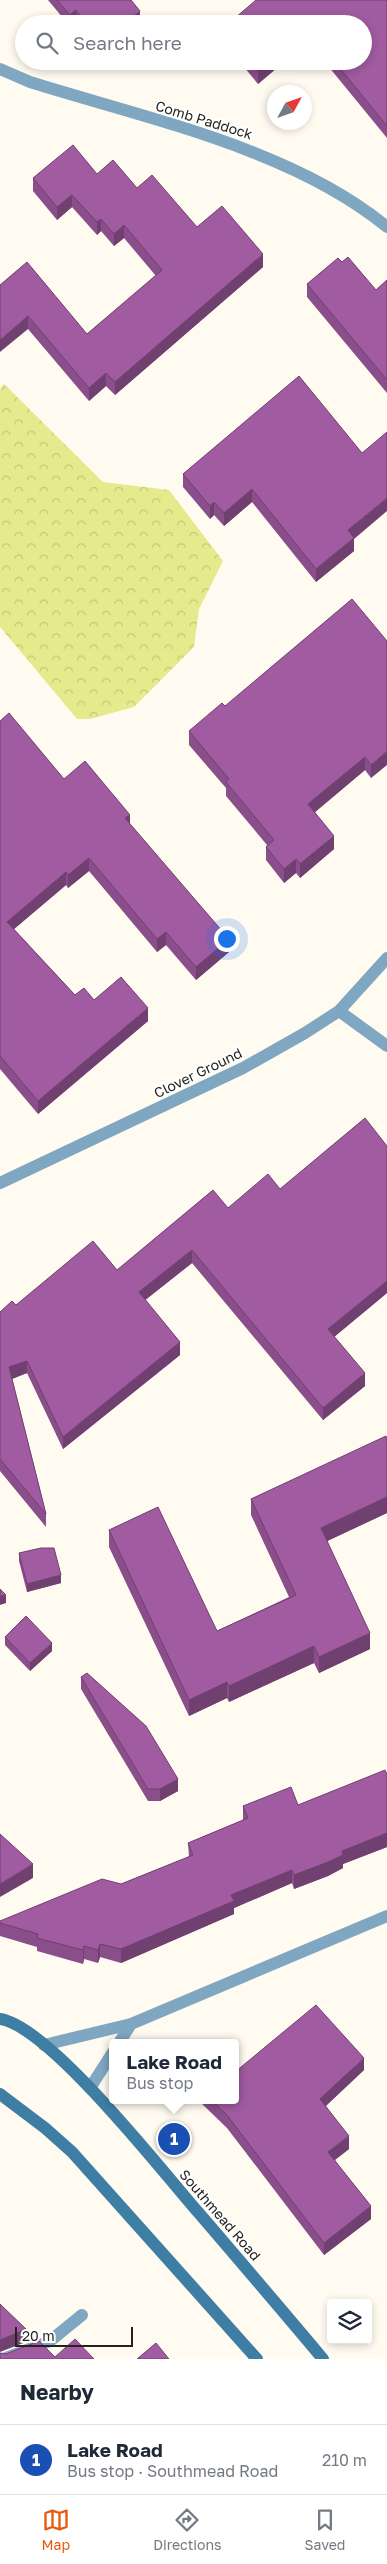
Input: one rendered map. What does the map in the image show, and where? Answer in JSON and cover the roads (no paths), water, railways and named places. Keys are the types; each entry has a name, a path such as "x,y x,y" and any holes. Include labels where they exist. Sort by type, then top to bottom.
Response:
{"main road":[{"name":"Southmead Road","path":"0,2019 11,2020 44,2045 90,2088 323,2359"},
{"path":"0,2094 45,2128 72,2152 257,2359"}],"street":[{"name":"Comb Paddock","path":"0,69 30,82 256,152 359,204 387,227"},
{"name":"Clover Ground","path":"0,1184 242,1068 339,1011 387,958"},
{"path":"339,1011 387,1046"},
{"path":"44,2045 131,2024 387,1916"},
{"path":"122,2039 131,2024"},
{"path":"90,2088 109,2058"},
{"path":"3,2359 50,2341 82,2315"}],"place":[{"name":"Lake Road","path":"174,2139"}]}
